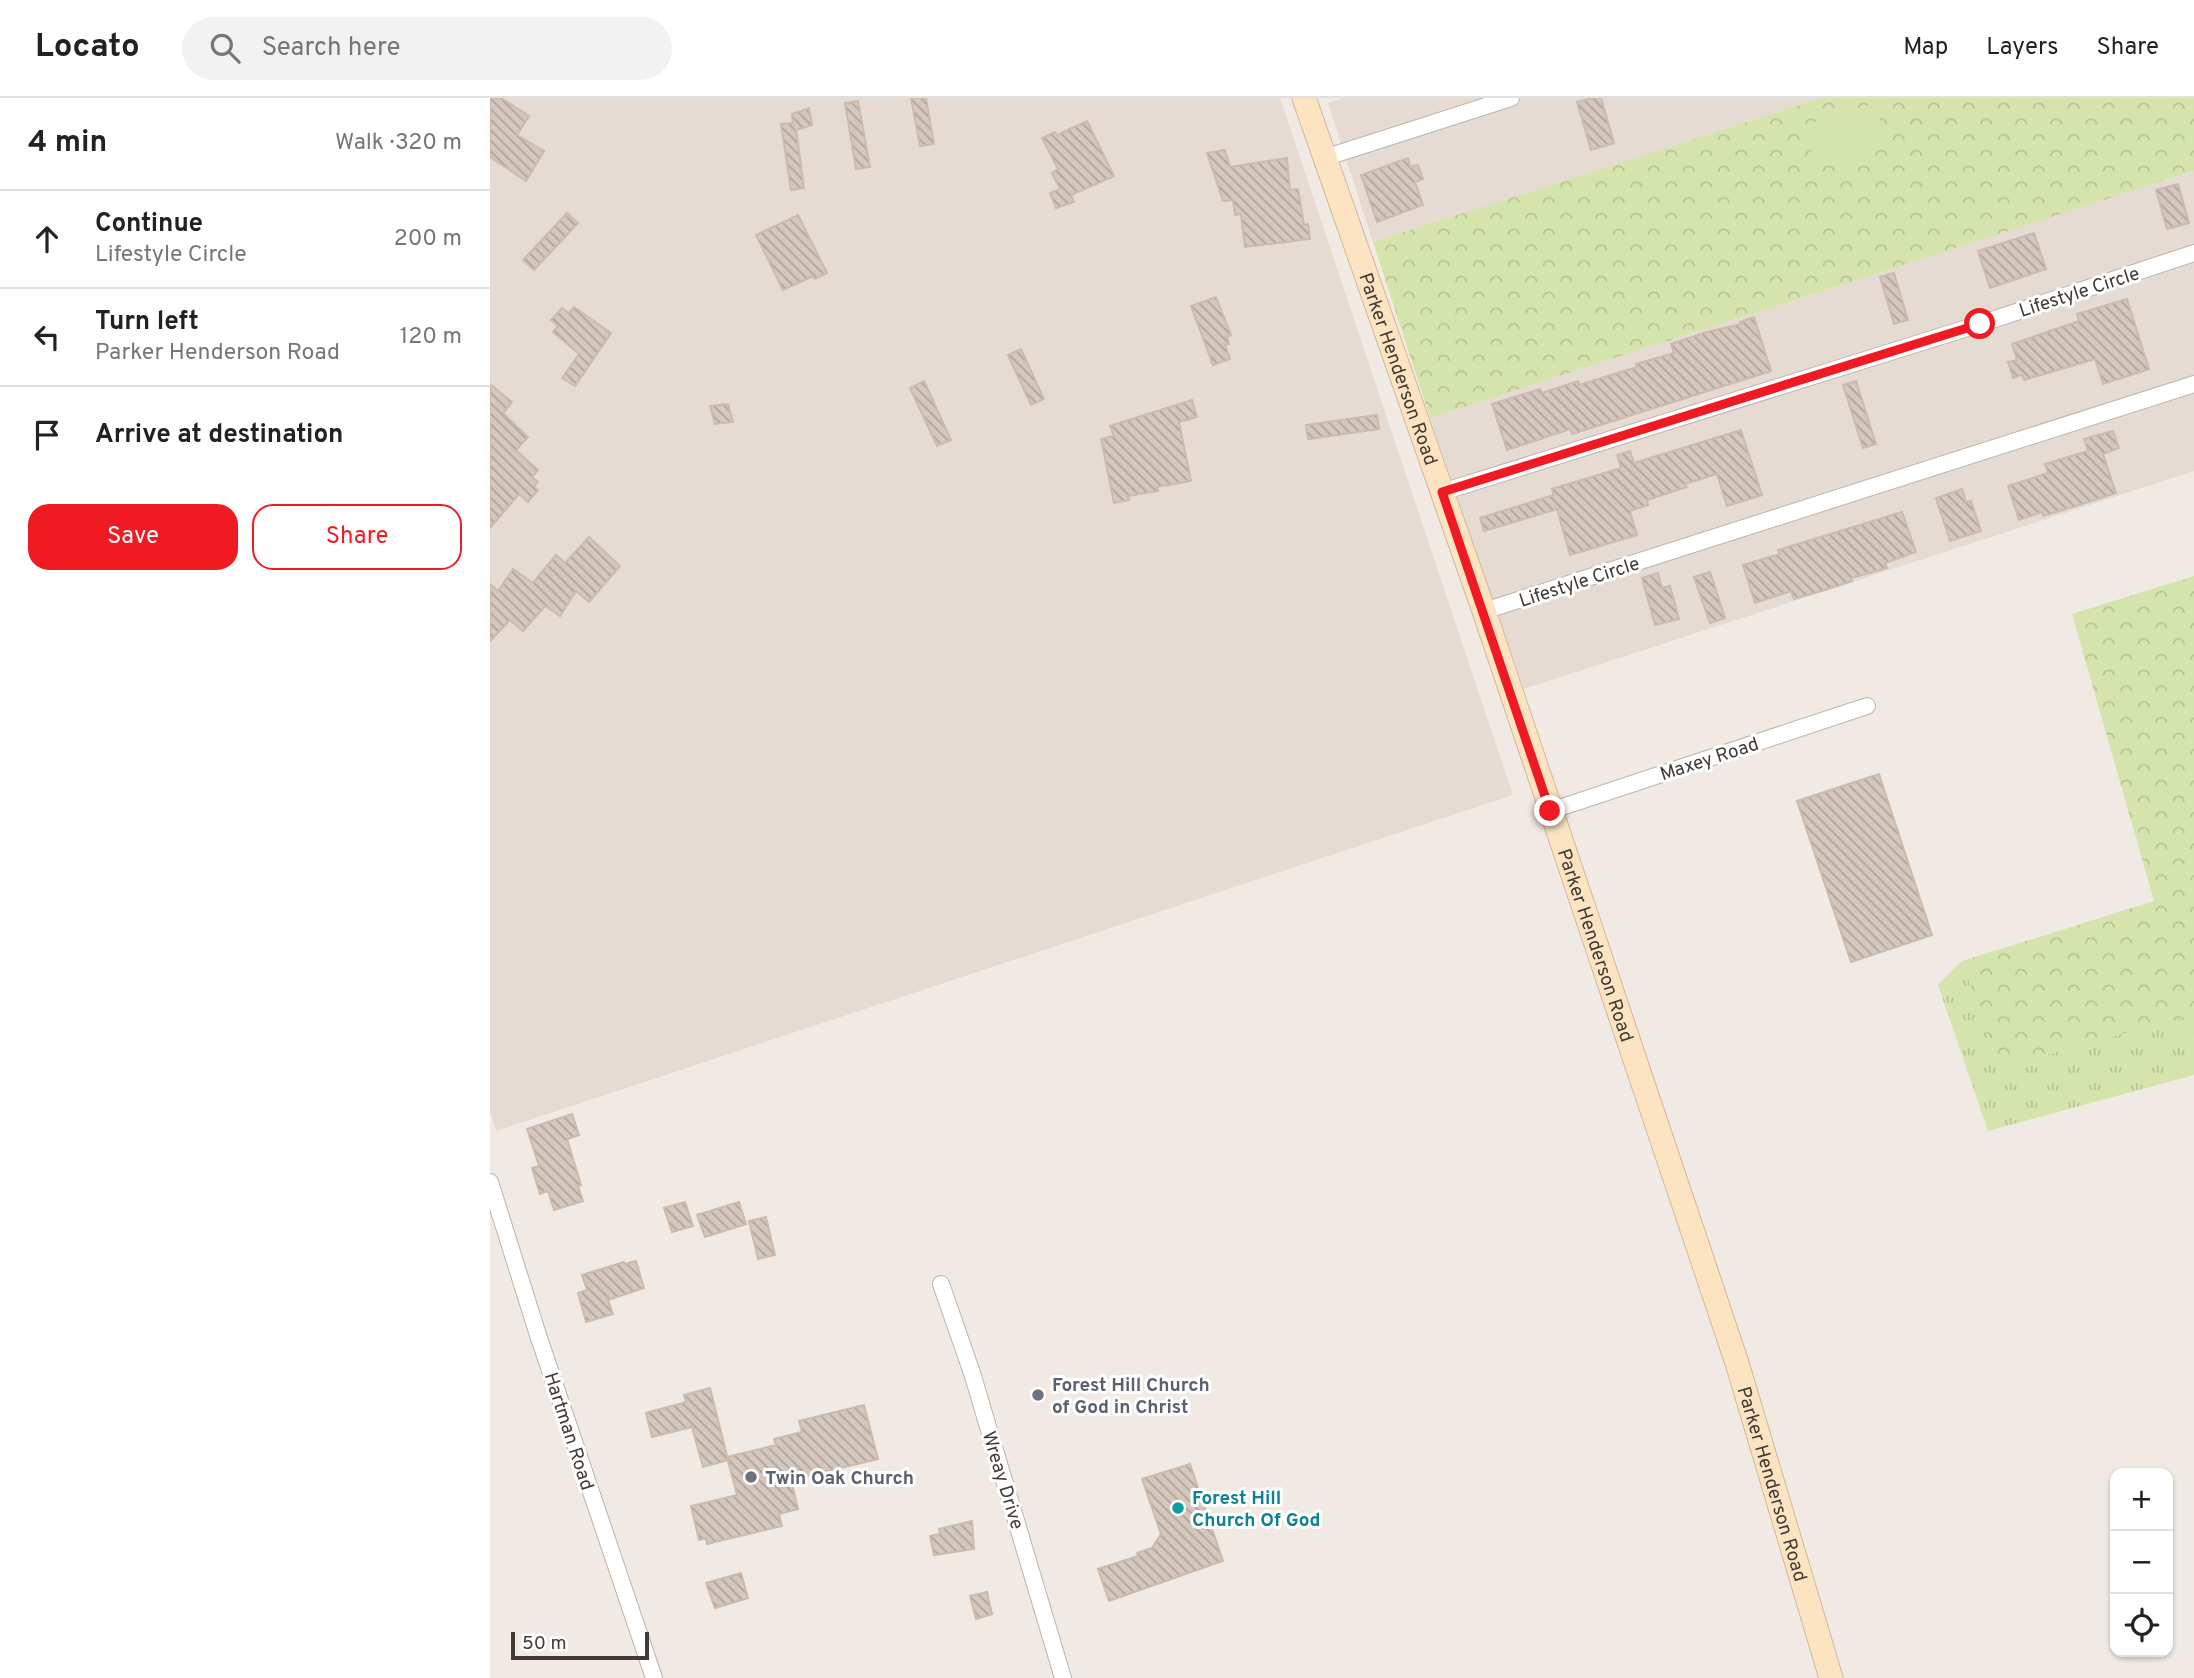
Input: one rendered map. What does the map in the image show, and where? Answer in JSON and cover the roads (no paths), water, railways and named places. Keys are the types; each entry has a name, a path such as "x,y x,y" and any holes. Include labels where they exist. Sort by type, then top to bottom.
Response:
{"street":[{"name":"Parker Henderson Road","path":"1304,98 1484,611 1737,1363 1831,1678"},
{"path":"1324,158 1511,98"},
{"name":"Lifestyle Circle","path":"1442,492 1980,324 2194,253"},
{"name":"Lifestyle Circle","path":"1484,611 2194,384"},
{"name":"Maxey Road","path":"1550,811 1867,706"},
{"name":"Hartman Road","path":"490,1182 534,1323 654,1678"},
{"name":"Wreay Drive","path":"941,1284 972,1373 1063,1678"}],"place":[{"name":"Forest Hill Church of God in Christ","path":"1038,1395"},
{"name":"Twin Oak Church","path":"751,1477"},
{"name":"Forest Hill Church Of God","path":"1178,1508"}]}
